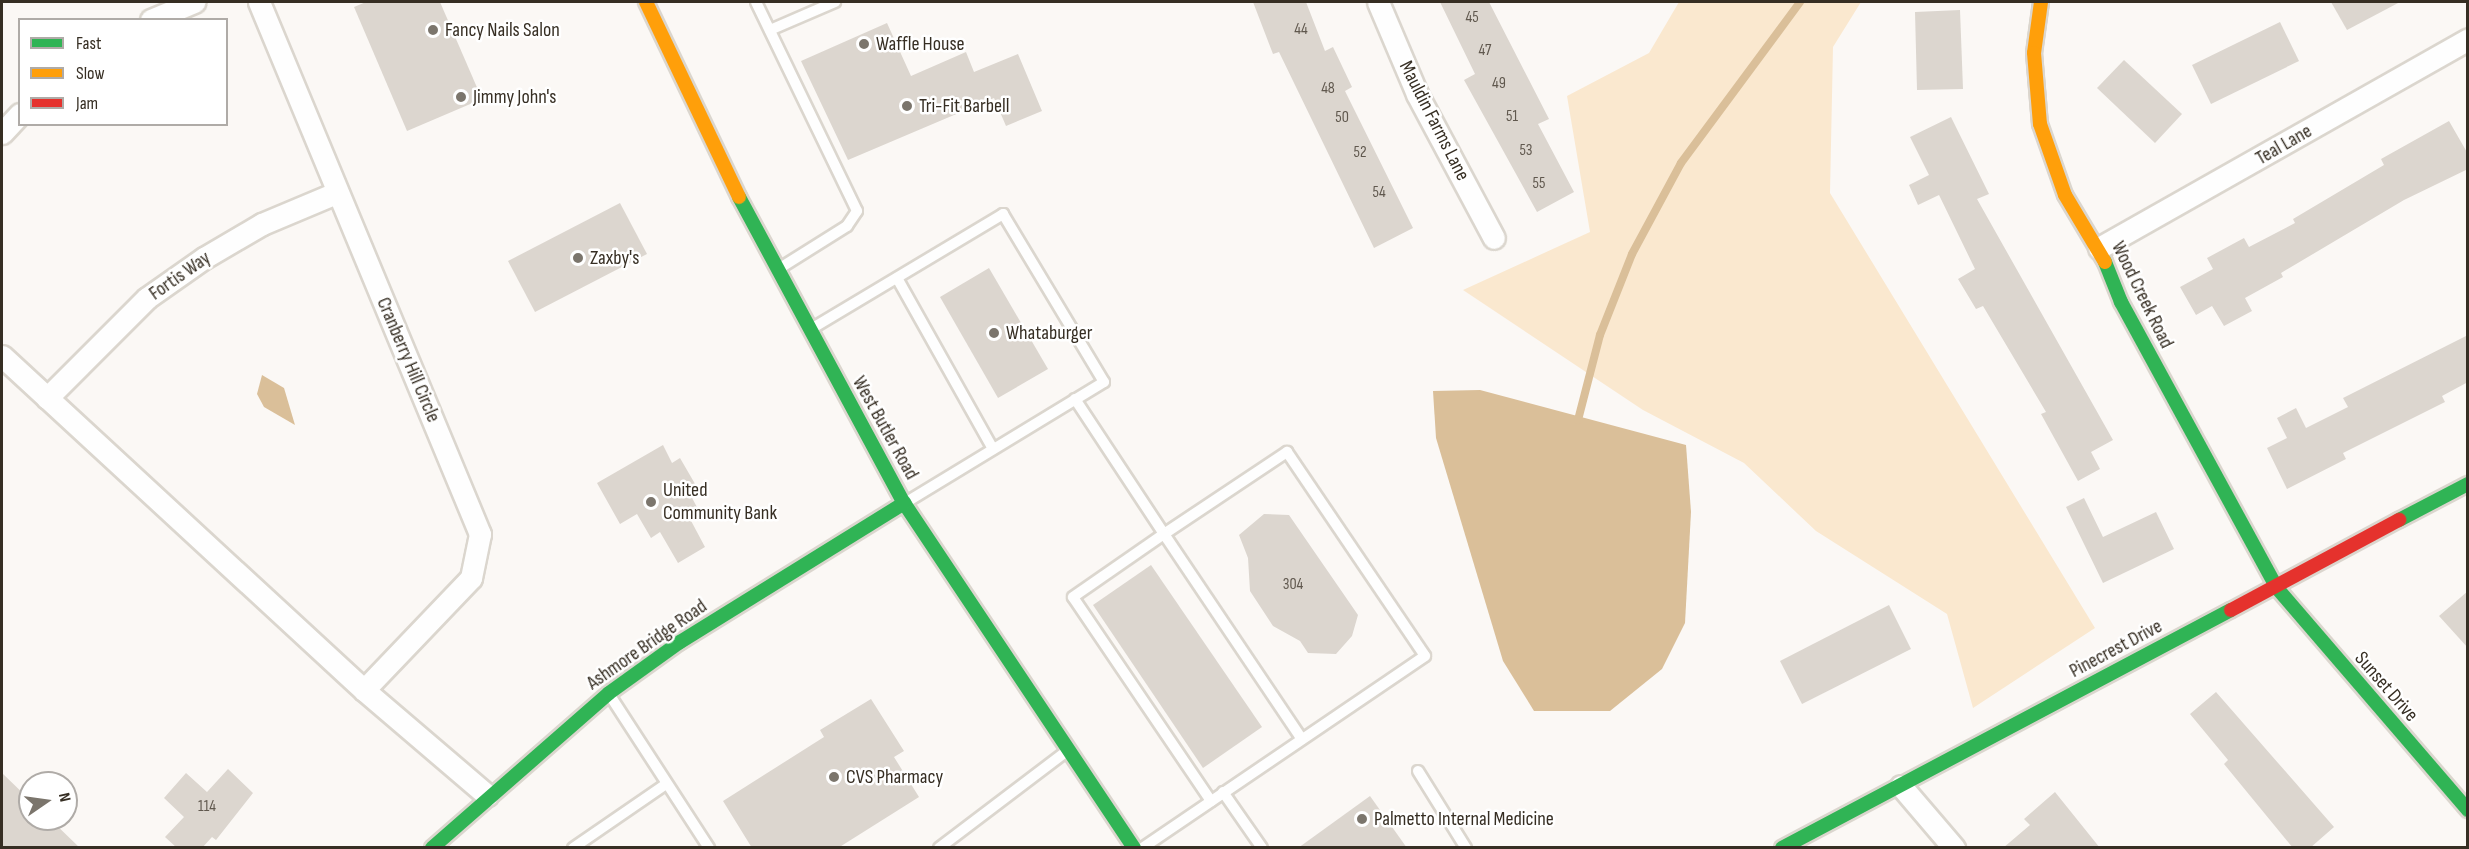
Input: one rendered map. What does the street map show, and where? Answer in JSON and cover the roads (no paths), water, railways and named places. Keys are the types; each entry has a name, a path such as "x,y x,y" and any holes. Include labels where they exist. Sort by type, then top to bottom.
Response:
{"street":[{"path":"156,18 194,2"},
{"name":"Cranberry Hill Circle","path":"260,2 480,534 471,578 363,690"},
{"name":"West Butler Road","path":"646,2 776,270 904,503 1067,751 1134,848"},
{"name":"Mauldin Farms Lane","path":"1378,2 1417,94 1494,238"},
{"name":"Wood Creek Road","path":"2041,2 2034,53 2040,124 2065,195 2099,248 2121,302 2277,588"},
{"name":"Teal Lane","path":"2099,248 2468,39"},
{"path":"2,133 18,116"},
{"name":"Fortis Way","path":"47,398 147,298 204,258 262,224 338,192"},
{"path":"2,356 363,690 487,795"},
{"name":"Pinecrest Drive","path":"1782,848 2277,588 2468,484"},
{"name":"Ashmore Bridge Road","path":"432,848 487,795 609,693 680,642 904,503"},
{"name":"Sunset Drive","path":"2277,588 2468,810"},
{"path":"1901,786 1954,848"}],"lane":[{"path":"756,2 857,212 847,226 776,270"},
{"path":"770,30 835,2"},
{"path":"808,331 1003,214 1104,382 904,503"},
{"path":"897,278 993,449"},
{"path":"1075,399 1302,739"},
{"path":"1142,848 1425,656 1287,452 1073,597 1211,801"},
{"path":"609,693 709,848"},
{"path":"939,848 1067,751"},
{"path":"1418,771 1466,848"},
{"path":"573,848 666,784"},
{"path":"1224,792 1262,848"}],"waterway":[{"path":"1578,420 1600,335 1632,254 1681,163 1800,2"}],"place":[{"name":"Fancy Nails Salon","path":"433,30"},
{"name":"Waffle House","path":"864,44"},
{"name":"Jimmy John's","path":"461,97"},
{"name":"Tri-Fit Barbell","path":"907,106"},
{"name":"Zaxby's","path":"578,258"},
{"name":"Whataburger","path":"994,333"},
{"name":"United Community Bank","path":"651,502"},
{"name":"CVS Pharmacy","path":"834,777"},
{"name":"Palmetto Internal Medicine","path":"1362,819"}]}
